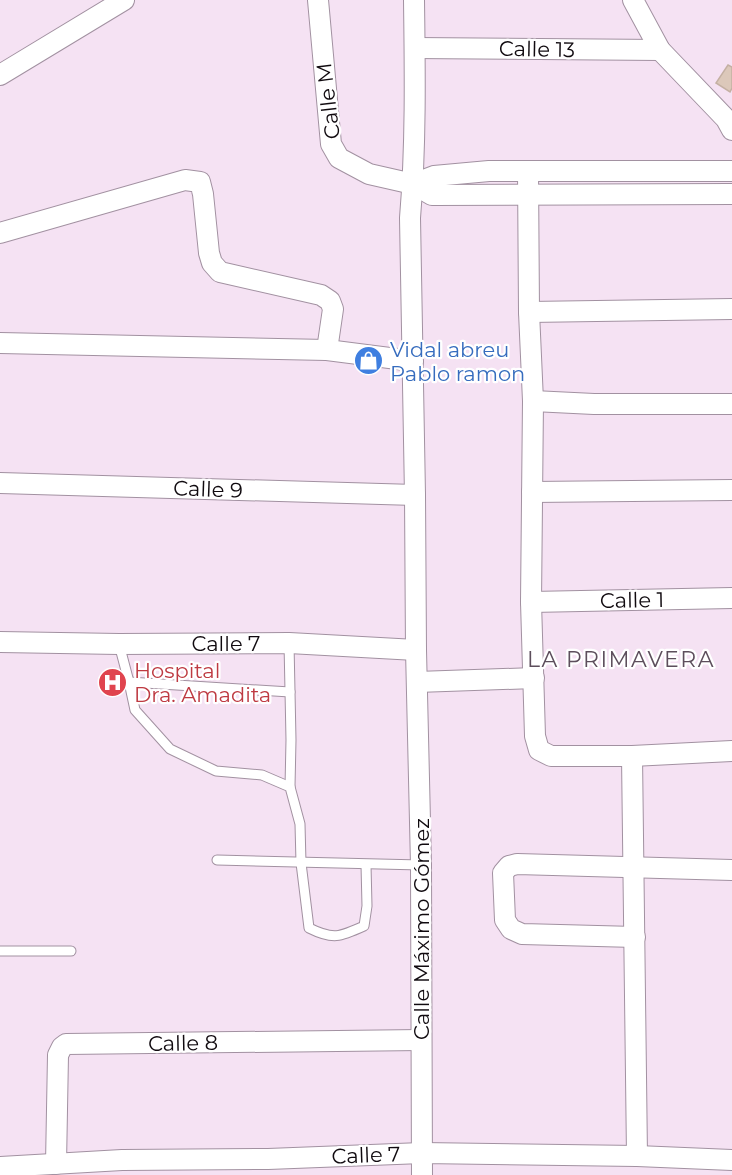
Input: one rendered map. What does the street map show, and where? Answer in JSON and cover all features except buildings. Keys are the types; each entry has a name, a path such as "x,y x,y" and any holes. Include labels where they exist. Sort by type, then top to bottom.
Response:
{"street":[{"path":"0,75 124,0"},
{"name":"Calle M","path":"318,0 331,144 339,158 369,174 412,183"},
{"name":"Calle Máximo Gómez","path":"414,0 415,48 410,218 421,866 422,1175"},
{"path":"633,0 660,50 726,119 732,130"},
{"name":"Calle 13","path":"415,48 660,50"},
{"path":"412,183 434,176 489,171 732,171"},
{"path":"528,171 529,312 533,401 531,602 535,736 539,750 551,756 632,756 732,751"},
{"path":"0,233 185,180 200,182 212,263 220,272 321,295 330,301 333,309 327,350"},
{"path":"412,183 432,195 732,194"},
{"path":"529,312 732,309"},
{"path":"0,343 327,350 413,361"},
{"path":"533,401 594,404 732,404"},
{"name":"Calle 9","path":"0,483 416,495"},
{"path":"532,492 732,490"},
{"name":"Calle 1","path":"531,602 732,598"},
{"name":"Calle 7","path":"0,642 289,643 416,650"},
{"path":"417,682 534,678"},
{"path":"632,756 638,1156"},
{"path":"635,936 522,934 511,929 505,920 503,873 509,866 517,864 732,870"},
{"name":"Calle 8","path":"56,1164 58,1055 66,1044 422,1040"},
{"name":"Calle 7","path":"0,1167 56,1164 122,1168 268,1167 422,1153 638,1156 729,1165"}],"lane":[{"path":"289,643 290,787 300,824 301,863 309,928 325,936 345,935 364,926 367,906 366,864"},
{"path":"119,644 135,710 170,749 216,771 262,775 290,787"},
{"path":"129,682 290,693"},
{"path":"217,860 421,866"},
{"path":"0,951 71,951"}],"place":[{"name":"Vidal abreu Pablo ramon","path":"369,361"},
{"name":"Hospital Dra. Amadita","path":"113,682"}],"district":[{"name":"LA PRIMAVERA","path":"621,659"}]}
